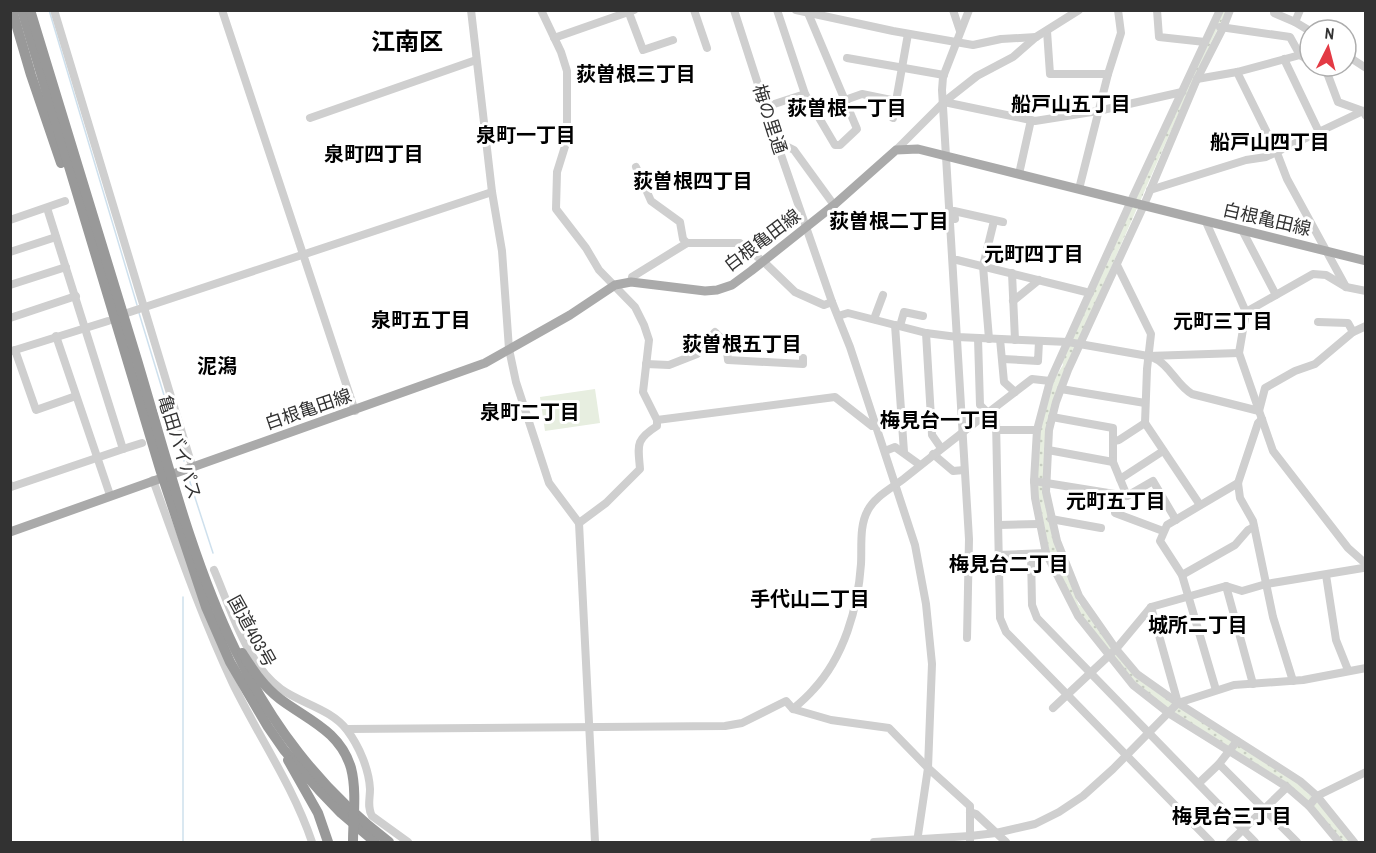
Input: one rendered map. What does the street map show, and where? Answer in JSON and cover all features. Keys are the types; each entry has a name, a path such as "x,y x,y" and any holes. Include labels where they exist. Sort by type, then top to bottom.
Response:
{"highway":[{"path":"12,10 57,153 87,227"},
{"name":"亀田バイパス","path":"22,10 206,607 248,696 284,750 375,843"},
{"name":"亀田バイパス","path":"30,10 79,170 164,476 240,663 275,723 307,765 346,812 389,843"},
{"path":"37,10 81,159 79,170"},
{"name":"国道403号","path":"204,577 242,652 263,684 280,699 318,723 335,738 345,754 351,769 353,839"},
{"path":"284,750 290,766 318,813 328,843"},
{"path":"328,843 332,821 346,812"}],"main road":[{"name":"白根亀田線","path":"10,532 486,363 570,315 615,285 631,282 705,291 732,285 834,205 896,150 918,149 1365,261"}],"street":[{"path":"54,10 137,310 192,466"},
{"path":"471,10 492,192 502,252 509,349 516,382 549,483 579,524 595,843"},
{"path":"541,10 567,71 567,140 557,172 556,209 586,248 599,270 635,307 644,325 649,340 643,392 657,420 657,426 643,435 639,445 640,469 579,524"},
{"path":"694,10 707,48"},
{"name":"梅の里通","path":"734,10 779,149 850,347 907,516 922,575 930,632 932,691 927,768 917,841"},
{"path":"777,10 805,94 835,145 840,145 857,129 808,13"},
{"path":"796,10 908,34 973,45 1001,39 1036,37"},
{"path":"953,10 960,31"},
{"path":"959,337 942,90 944,75 969,10"},
{"path":"896,150 944,102 977,75 1013,57 1036,37 1047,31 1064,14 1079,10"},
{"path":"1079,189 1098,111 1121,33 1118,10"},
{"path":"1157,10 1159,37 1205,42"},
{"path":"1220,10 1050,381 1037,429 1034,481 1039,524 1046,553 1078,616 1133,685 1170,714 1287,787 1310,806 1339,843"},
{"path":"1230,10 1197,79 1144,205 1079,344 1061,389 1053,417 1048,450 1046,482 1051,519 1062,558 1078,596 1137,674 1300,781 1317,796 1354,843"},
{"path":"1274,10 1274,13 1298,24"},
{"path":"1295,22 1300,10"},
{"path":"223,11 355,411"},
{"path":"554,38 632,11 643,50 673,40"},
{"path":"1214,22 1223,28 1290,36 1298,53"},
{"path":"1047,31 1050,74 1108,74"},
{"path":"893,118 908,34"},
{"path":"1197,79 1237,72 1298,55"},
{"path":"847,58 944,75"},
{"path":"1284,59 1319,132"},
{"path":"310,118 476,60"},
{"path":"1237,72 1277,153 1287,179 1346,287"},
{"path":"1329,78 1338,102 1364,114"},
{"path":"944,102 1032,120 1098,111 1182,92"},
{"path":"765,107 805,94"},
{"path":"845,100 862,94 896,100"},
{"path":"1150,190 1246,160 1277,153 1319,132 1364,114"},
{"path":"1019,174 1032,120"},
{"path":"779,149 788,147 794,150 834,205"},
{"path":"636,167 651,201 680,222 683,239 687,243"},
{"path":"137,310 492,192"},
{"path":"10,220 65,201"},
{"path":"47,208 123,449"},
{"path":"968,638 969,539 961,433 954,211 1004,222"},
{"path":"989,339 983,266 994,220"},
{"path":"1053,708 1116,649 1151,608 1226,586 1242,591 1266,584 1363,568 1365,565 1348,548 1273,452 1239,353 1246,312 1206,222"},
{"path":"1242,230 1276,296"},
{"path":"10,252 56,237"},
{"path":"631,282 632,277 687,243 740,243 795,292 824,305 832,302"},
{"path":"957,260 1090,293"},
{"path":"1117,265 1150,334 1145,423 1200,505"},
{"path":"10,285 66,267"},
{"path":"1012,273 1015,340"},
{"path":"1246,312 1313,274 1326,275 1346,287 1365,291"},
{"path":"1013,301 1039,280"},
{"path":"874,319 883,295"},
{"path":"10,318 76,296"},
{"path":"903,452 898,326 904,312 923,316"},
{"path":"838,316 848,313 926,333 989,339 1068,342 1148,356 1156,358 1170,370 1192,394 1260,415"},
{"path":"75,396 36,410 13,351 108,321"},
{"path":"1318,322 1348,323 1353,332"},
{"path":"1293,681 1266,584 1253,521 1240,498 1238,483 1258,423 1265,388 1295,371 1315,364 1353,332 1365,326"},
{"path":"646,364 669,365 697,354 715,332 726,343 728,360 803,364 803,358"},
{"path":"926,333 932,435 941,448"},
{"path":"56,336 110,495"},
{"path":"978,338 980,405 996,422 1000,618 1006,632 1211,843"},
{"path":"1000,339 1004,382 1015,392"},
{"path":"1003,359 1038,361 1039,341"},
{"path":"1148,356 1239,353"},
{"path":"793,709 814,690 843,643 858,597 861,541 865,518 874,502 1032,379 1050,381"},
{"path":"1061,389 1145,403"},
{"path":"657,420 835,397 872,426 876,425"},
{"path":"1053,417 1113,428 1113,462 1120,479 1122,496 1115,513 1163,531"},
{"path":"1114,441 1145,423"},
{"path":"996,430 1037,429"},
{"path":"11,487 141,443"},
{"path":"885,451 895,447 920,465"},
{"path":"1048,450 1113,462"},
{"path":"1120,479 1164,451"},
{"path":"933,454 953,471 964,470"},
{"path":"164,476 200,603 255,729 292,793 312,843"},
{"path":"1034,481 1122,496 1153,481 1176,520"},
{"path":"1216,690 1182,575 1160,541 1167,525 1238,483"},
{"path":"1051,519 1101,528"},
{"path":"999,525 1039,524"},
{"path":"1182,575 1235,545 1248,530 1254,527"},
{"path":"998,555 1046,553"},
{"path":"1031,554 1032,605 1037,618 1255,843"},
{"path":"214,570 226,602 256,661 274,683 291,696 335,718 346,729 369,777 369,810 372,816 408,843"},
{"path":"1326,575 1336,640 1348,670"},
{"path":"1226,586 1253,684"},
{"path":"1151,608 1178,703"},
{"path":"874,843 970,839 1048,819 1071,805 1113,769 1170,714 1178,703 1234,685 1293,681 1365,668"},
{"path":"346,729 725,726 742,723 786,701 793,709 831,720 890,728 927,768 969,806 970,839"},
{"path":"1199,783 1219,764 1237,741"},
{"path":"1219,764 1297,843"},
{"path":"1310,806 1317,796 1365,772"},
{"path":"1230,843 1287,787"},
{"path":"970,812 976,814 1005,843"}],"shaded area":[{"path":"1221,11 1227,11 1195,76 1074,352 1046,444 1054,539 1059,558 1079,605 1083,606 1132,672 1150,688 1295,781 1319,804 1351,842 1343,842 1289,784 1180,717 1141,689 1080,615 1049,550 1036,485 1039,437 1055,378 1063,365 1062,362 1104,265 1107,264 1111,250"},
{"path":"595,389 600,423 545,431 540,397"}],"waterway":[{"path":"49,10 137,305"},
{"path":"139,313 184,461"},
{"path":"188,476 213,553"},
{"path":"183,597 183,842"}],"district":[{"name":"江南区","path":"407,41"},
{"name":"荻曽根三丁目","path":"636,73"},
{"name":"船戸山五丁目","path":"1071,103"},
{"name":"荻曽根一丁目","path":"847,107"},
{"name":"泉町一丁目","path":"526,134"},
{"name":"船戸山四丁目","path":"1270,141"},
{"name":"泉町四丁目","path":"374,153"},
{"name":"荻曽根四丁目","path":"693,180"},
{"name":"荻曽根二丁目","path":"889,220"},
{"name":"元町四丁目","path":"1034,253"},
{"name":"泉町五丁目","path":"421,319"},
{"name":"元町三丁目","path":"1223,320"},
{"name":"荻曽根五丁目","path":"742,343"},
{"name":"泥潟","path":"217,365"},
{"name":"泉町二丁目","path":"530,411"},
{"name":"梅見台一丁目","path":"940,419"},
{"name":"元町五丁目","path":"1116,500"},
{"name":"梅見台二丁目","path":"1009,563"},
{"name":"手代山二丁目","path":"810,598"},
{"name":"城所二丁目","path":"1198,624"},
{"name":"梅見台三丁目","path":"1232,815"}]}
